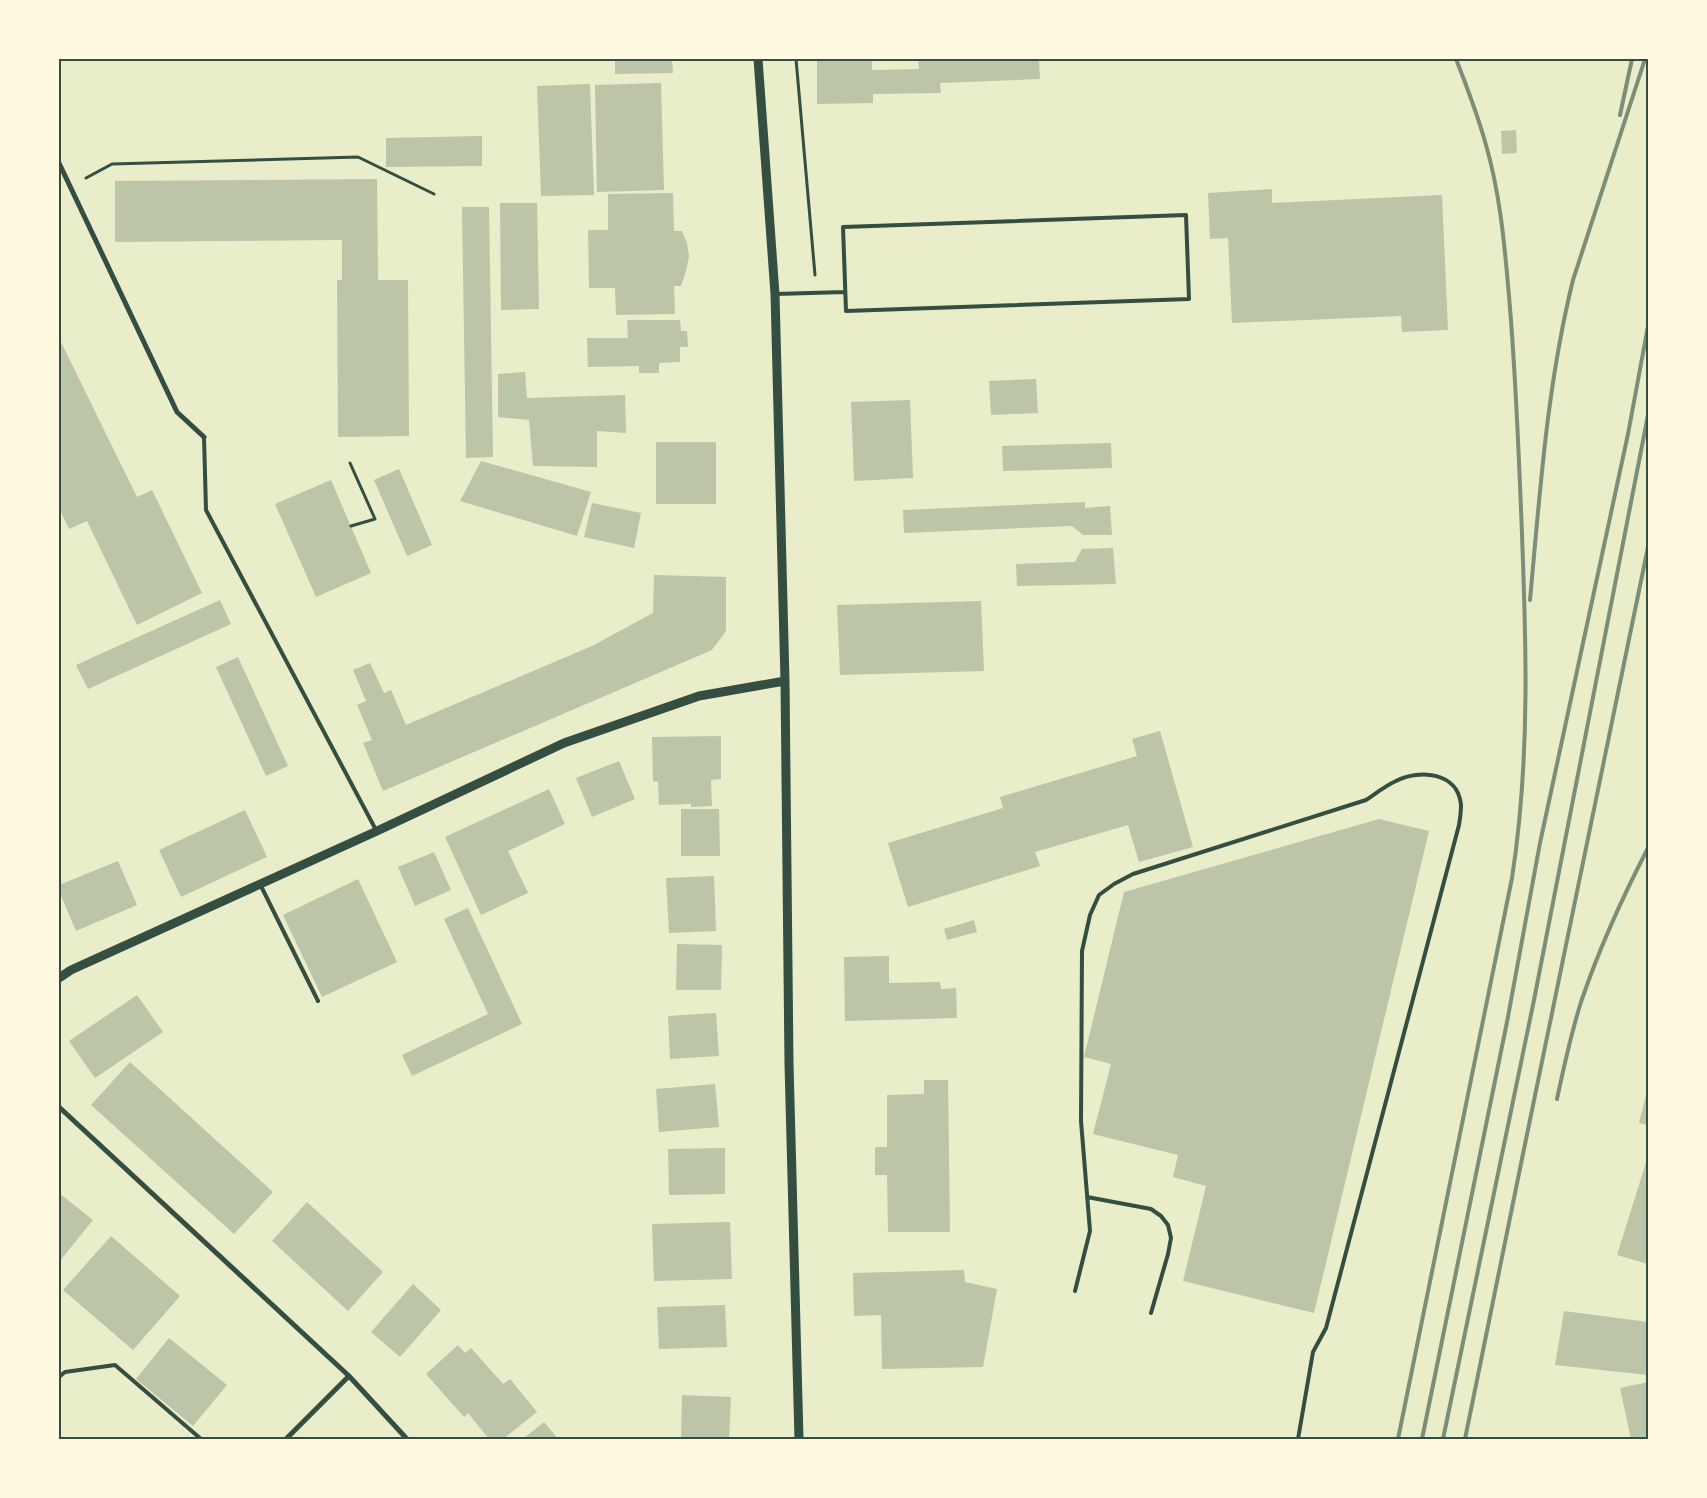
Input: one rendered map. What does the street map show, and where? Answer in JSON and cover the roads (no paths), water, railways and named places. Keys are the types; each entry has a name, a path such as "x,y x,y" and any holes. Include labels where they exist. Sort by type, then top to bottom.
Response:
{"street":[{"path":"758,59 775,294 785,681 789,1064 799,1439"},
{"path":"59,163 177,412 204,437"},
{"path":"59,978 71,970 377,831 564,743 699,696 785,681"},
{"path":"59,1107 349,1376 407,1439"},
{"path":"286,1439 349,1376"}],"lane":[{"path":"1186,216 1189,299 846,311 845,292 843,227 1186,216"},
{"path":"775,294 845,292"},
{"path":"204,437 206,510 377,831"},
{"path":"1075,1291 1090,1231 1081,1121 1082,951 1090,915 1099,895 1133,874 1366,800 1396,781 1412,776 1429,774 1445,778 1456,790 1461,804 1459,825 1326,1328 1313,1352 1298,1439"},
{"path":"260,884 318,1001"},
{"path":"1087,1196 1151,1209 1161,1216 1168,1225 1171,1238 1168,1254 1151,1313"},
{"path":"59,1377 65,1372 115,1364 201,1439"}],"railway":[{"path":"1398,1439 1512,878 1518,832 1525,740 1525,648 1520,481 1505,250 1491,162 1476,112 1456,59"},
{"path":"1620,115 1632,59"},
{"path":"1530,600 1545,439 1564,319 1573,280 1645,59"},
{"path":"1422,1439 1507,1022 1540,843 1628,434 1648,326"},
{"path":"1443,1439 1534,1000 1648,415"},
{"path":"1465,1439 1648,547"},
{"path":"1557,1099 1574,1026 1588,982 1629,886 1648,848"}]}
